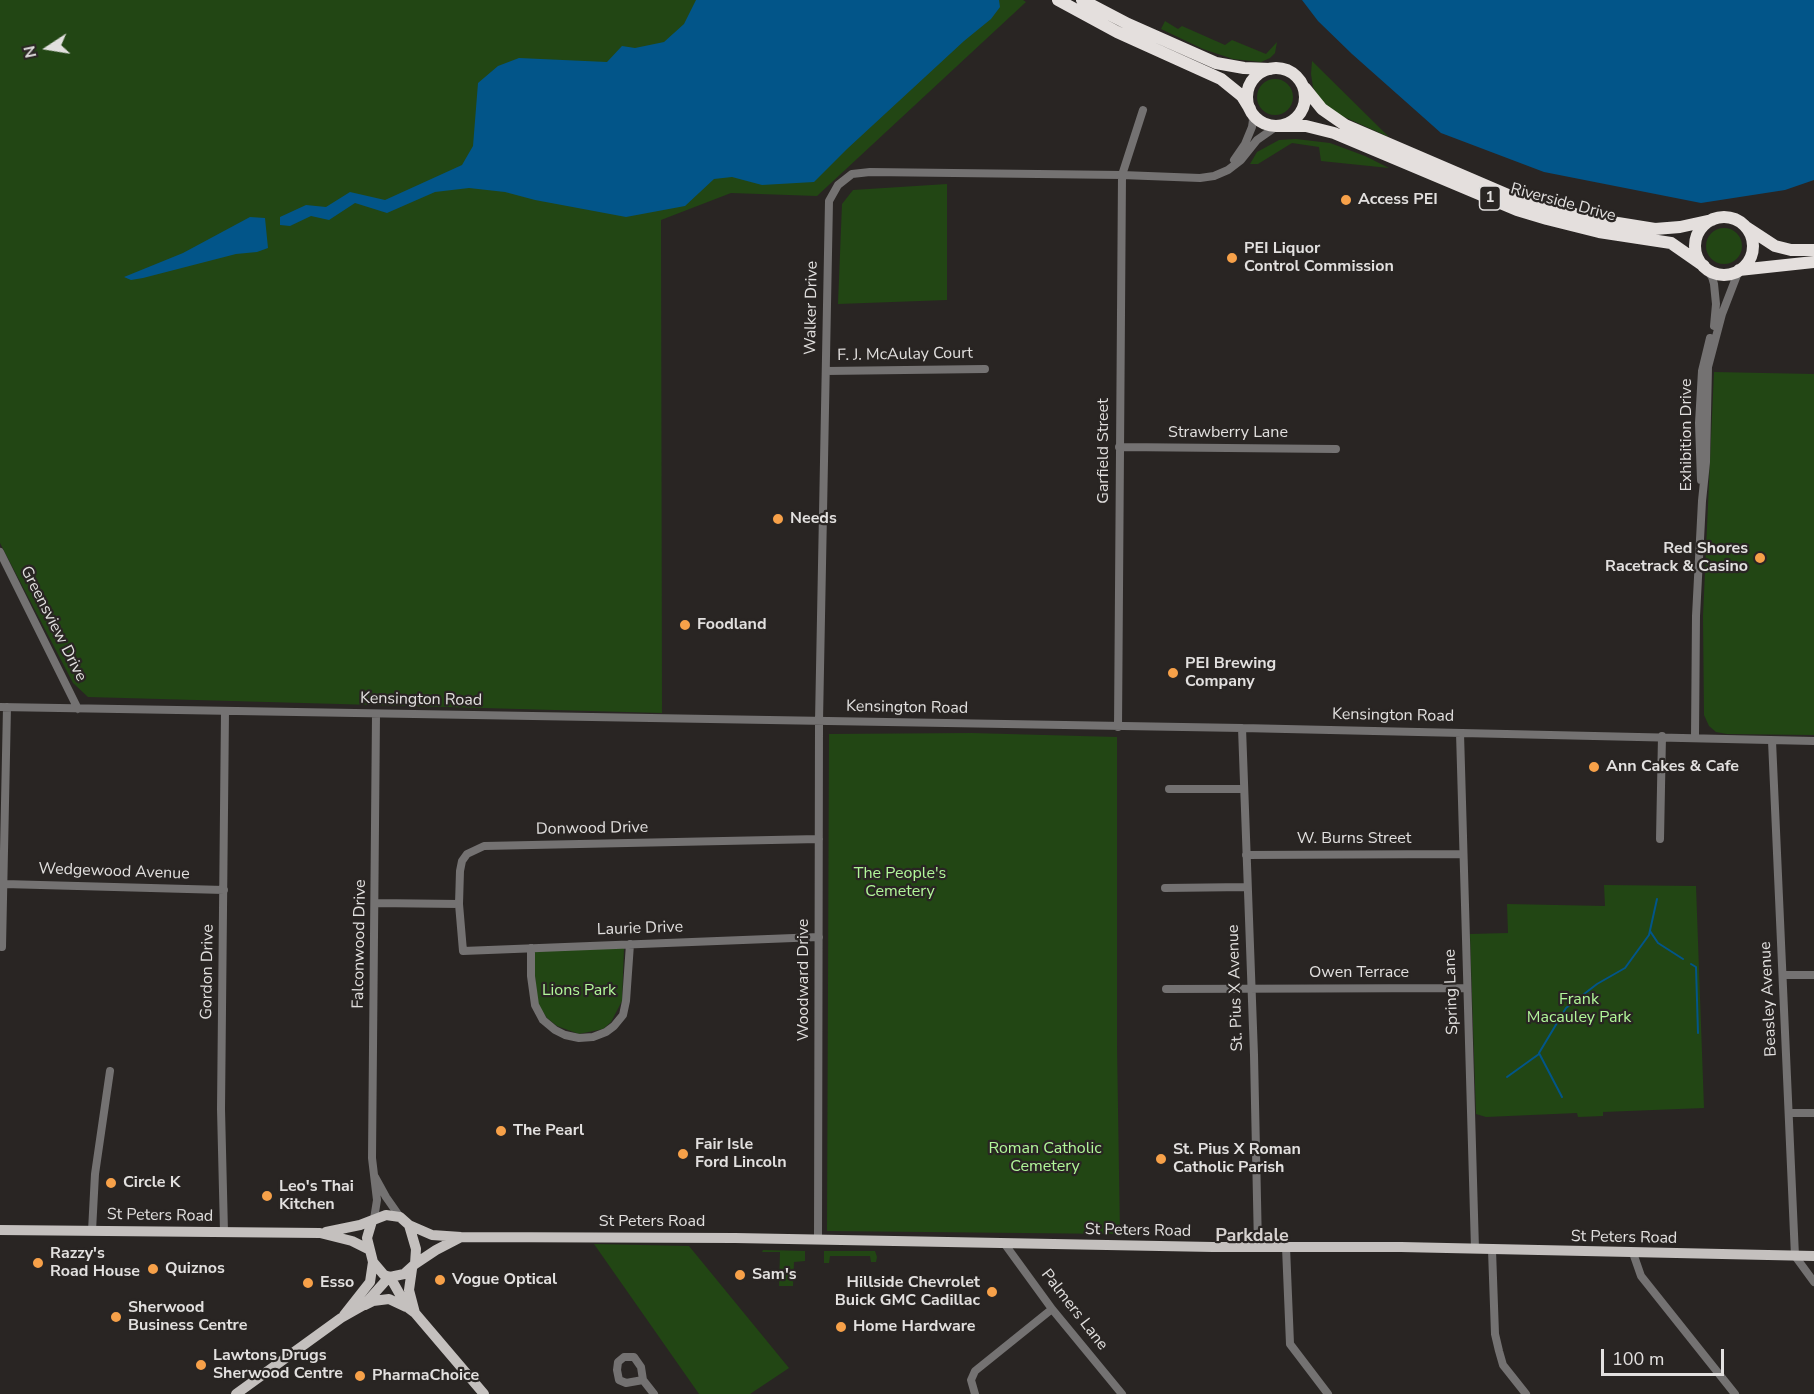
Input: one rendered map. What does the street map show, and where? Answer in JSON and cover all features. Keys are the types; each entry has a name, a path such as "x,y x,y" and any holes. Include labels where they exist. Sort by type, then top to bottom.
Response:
{"highway":[{"path":"1058,0 1146,46 1221,79 1233,87 1261,122 1277,126 1298,116 1304,102 1305,88 1301,80 1287,70 1244,68 1216,63 1128,24 1082,0"},
{"path":"1250,109 1247,96 1250,84 1258,74 1270,69"},
{"name":"Riverside Drive","path":"1305,88 1322,109 1345,125 1522,201 1599,220 1654,229 1680,227 1712,220"},
{"name":"Riverside Drive","path":"1277,126 1306,126 1334,133 1517,210 1547,219 1599,232 1671,243 1704,266"},
{"path":"1814,250 1791,250 1775,246 1730,217 1712,220 1699,232 1696,241 1698,258 1704,266 1724,275 1739,270 1814,262"},
{"path":"1739,270 1750,258 1752,251 1750,234 1745,226"}],"main road":[{"path":"411,1310 409,1290 416,1249 409,1225 400,1216 386,1215 373,1220 367,1239 373,1262 381,1272 389,1277 411,1310 484,1394"},
{"name":"St Peters Road","path":"320,1233 373,1220"},
{"name":"St Peters Road","path":"409,1225 432,1235 461,1237 818,1239 1814,1256"},
{"name":"St Peters Road","path":"0,1230 320,1233 352,1240 368,1248"},
{"name":"St Peters Road","path":"413,1267 436,1250 461,1237"},
{"path":"242,1392 341,1318 366,1289 372,1277 373,1262"},
{"path":"341,1318 364,1305 389,1277 404,1274 413,1267"},
{"path":"364,1305 389,1299 411,1310"}],"street":[{"path":"1187,177 1226,167 1238,156 1252,127 1250,109"},
{"name":"Garfield Street","path":"1118,727 1122,175 1143,110"},
{"path":"1122,175 1214,176 1242,160 1257,140 1277,126"},
{"name":"Walker Drive","path":"819,722 829,201 838,185 852,174 870,172 1122,175"},
{"name":"Exhibition Drive","path":"1702,501 1699,423 1702,371 1716,312 1714,284 1704,266"},
{"name":"Exhibition Drive","path":"1695,737 1696,616 1702,501 1707,462 1708,367 1722,314 1739,270"},
{"name":"F. J. McAulay Court","path":"826,371 985,369"},
{"name":"Strawberry Lane","path":"1119,447 1336,448"},
{"name":"Greensview Drive","path":"0,552 78,709"},
{"path":"2,947 3,707"},
{"name":"Kensington Road","path":"3,707 1242,728 1814,741"},
{"name":"Gordon Drive","path":"224,1232 221,1109 225,711"},
{"name":"Falconwood Drive","path":"373,1220 377,1200 374,1174 376,714"},
{"name":"Woodward Drive","path":"818,1239 819,722"},
{"name":"St. Pius X Avenue","path":"1242,728 1254,1055 1258,1247"},
{"name":"Spring Lane","path":"1460,733 1475,1249"},
{"path":"1660,839 1662,736"},
{"name":"Beasley Avenue","path":"1772,741 1795,1256"},
{"path":"1169,789 1243,789"},
{"name":"Donwood Drive","path":"463,951 459,904 462,861 467,854 484,846 819,838"},
{"name":"W. Burns Street","path":"1246,855 1463,854"},
{"name":"Wedgewood Avenue","path":"3,884 224,890"},
{"path":"1166,888 1247,887"},
{"path":"375,903 459,904"},
{"name":"Laurie Drive","path":"463,951 819,937"},
{"path":"531,948 531,976 535,1005 543,1020 555,1030 579,1038 593,1037 606,1032 623,1015 627,1001 630,944"},
{"path":"1783,975 1814,975"},
{"name":"Owen Terrace","path":"1166,989 1467,988"},
{"path":"93,1231 95,1174 110,1071"},
{"path":"1790,1113 1814,1113"},
{"name":"Falconwood Drive","path":"374,1174 386,1197 400,1216"},
{"name":"Palmers Lane","path":"1004,1243 1052,1309 1122,1394"},
{"path":"1286,1247 1290,1344 1328,1394"},
{"path":"1492,1250 1495,1334 1499,1352 1503,1365 1526,1394"},
{"path":"1633,1253 1641,1276 1735,1394"},
{"path":"1795,1256 1814,1282"},
{"path":"975,1394 971,1380 975,1371 1052,1309"},
{"path":"643,1380 654,1394"}],"green space":[{"path":"0,0 1023,0 1026,2 817,196 731,193 661,220 662,713 88,697 73,683 0,543"},
{"path":"1165,21 1178,29 1182,26 1225,45 1232,40 1266,54 1277,42 1275,53 1261,62 1233,59 1203,49 1161,29"},
{"path":"1312,61 1389,137 1333,112 1319,98 1313,87"},
{"path":"1275,79 1288,84 1293,97 1288,110 1275,115 1262,110 1257,97 1262,84"},
{"path":"1296,139 1330,143 1389,168 1321,161 1319,147 1292,143 1258,164 1250,164 1257,152 1279,140"},
{"path":"947,184 947,300 838,304 842,204 853,190"},
{"path":"1724,228 1737,233 1742,246 1737,259 1724,264 1711,259 1706,246 1711,233"},
{"name":"Red Shores Racetrack & Casino","path":"1714,372 1814,374 1814,735 1716,732 1709,726 1704,715 1703,616"},
{"path":"972,733 1117,737 1117,1046 1120,1234 827,1231 829,734"},
{"name":"Frank Macauley Park","path":"1604,885 1696,886 1704,1108 1603,1112 1603,1116 1578,1117 1577,1113 1486,1117 1476,1114 1470,934 1508,933 1507,904 1605,906"},
{"name":"Lions Park","path":"624,948 622,1001 611,1022 603,1029 579,1034 557,1026 547,1018 538,1004 535,951"},
{"path":"594,1244 689,1246 789,1368 750,1394 699,1394"},
{"path":"763,1250 805,1251 805,1261 794,1262 793,1286 779,1286 780,1252 762,1252"},
{"path":"824,1251 875,1251 877,1257 876,1262 871,1262 870,1256 830,1256 829,1263 824,1263"}],"water":[{"path":"696,0 999,0 1000,7 991,19 964,41 814,182 762,185 732,177 714,179 685,206 626,217 505,192 469,188 435,192 387,213 355,203 329,220 311,216 290,226 280,225 280,217 306,205 326,207 350,192 385,200 462,165 473,146 478,83 498,66 519,58 607,62 622,46 635,48 664,42 684,24"},
{"path":"1302,0 1814,0 1814,180 1785,190 1701,203 1544,172 1441,133 1352,54 1318,21"},
{"path":"250,217 265,218 268,248 143,278 131,280 124,277 183,253"}],"waterway":[{"path":"1562,1097 1539,1053 1566,1008 1597,984 1625,968 1649,935 1657,899"},
{"path":"1650,931 1658,943 1683,959"},
{"path":"1691,964 1696,967 1698,1033"},
{"path":"1507,1077 1539,1054"}],"place":[{"name":"Access PEI","path":"1346,200"},
{"name":"PEI Liquor Control Commission","path":"1232,258"},
{"name":"Needs","path":"778,519"},
{"name":"Red Shores Racetrack & Casino","path":"1760,558"},
{"name":"Foodland","path":"685,625"},
{"name":"PEI Brewing Company","path":"1173,673"},
{"name":"Ann Cakes & Cafe","path":"1594,767"},
{"name":"The Pearl","path":"501,1131"},
{"name":"Fair Isle Ford Lincoln","path":"683,1154"},
{"name":"St. Pius X Roman Catholic Parish","path":"1161,1159"},
{"name":"Circle K","path":"111,1183"},
{"name":"Leo's Thai Kitchen","path":"267,1196"},
{"name":"Razzy's Road House","path":"38,1263"},
{"name":"Quiznos","path":"153,1269"},
{"name":"Sam's","path":"740,1275"},
{"name":"Vogue Optical","path":"440,1280"},
{"name":"Esso","path":"308,1283"},
{"name":"Hillside Chevrolet Buick GMC Cadillac","path":"992,1292"},
{"name":"Sherwood Business Centre","path":"116,1317"},
{"name":"Home Hardware","path":"841,1327"},
{"name":"Lawtons Drugs Sherwood Centre","path":"201,1365"},
{"name":"PharmaChoice","path":"360,1376"}],"district":[{"name":"Parkdale","path":"1252,1237"}],"park label":[{"name":"The People's Cemetery","path":"900,883"},
{"name":"Roman Catholic Cemetery","path":"1045,1158"}]}
